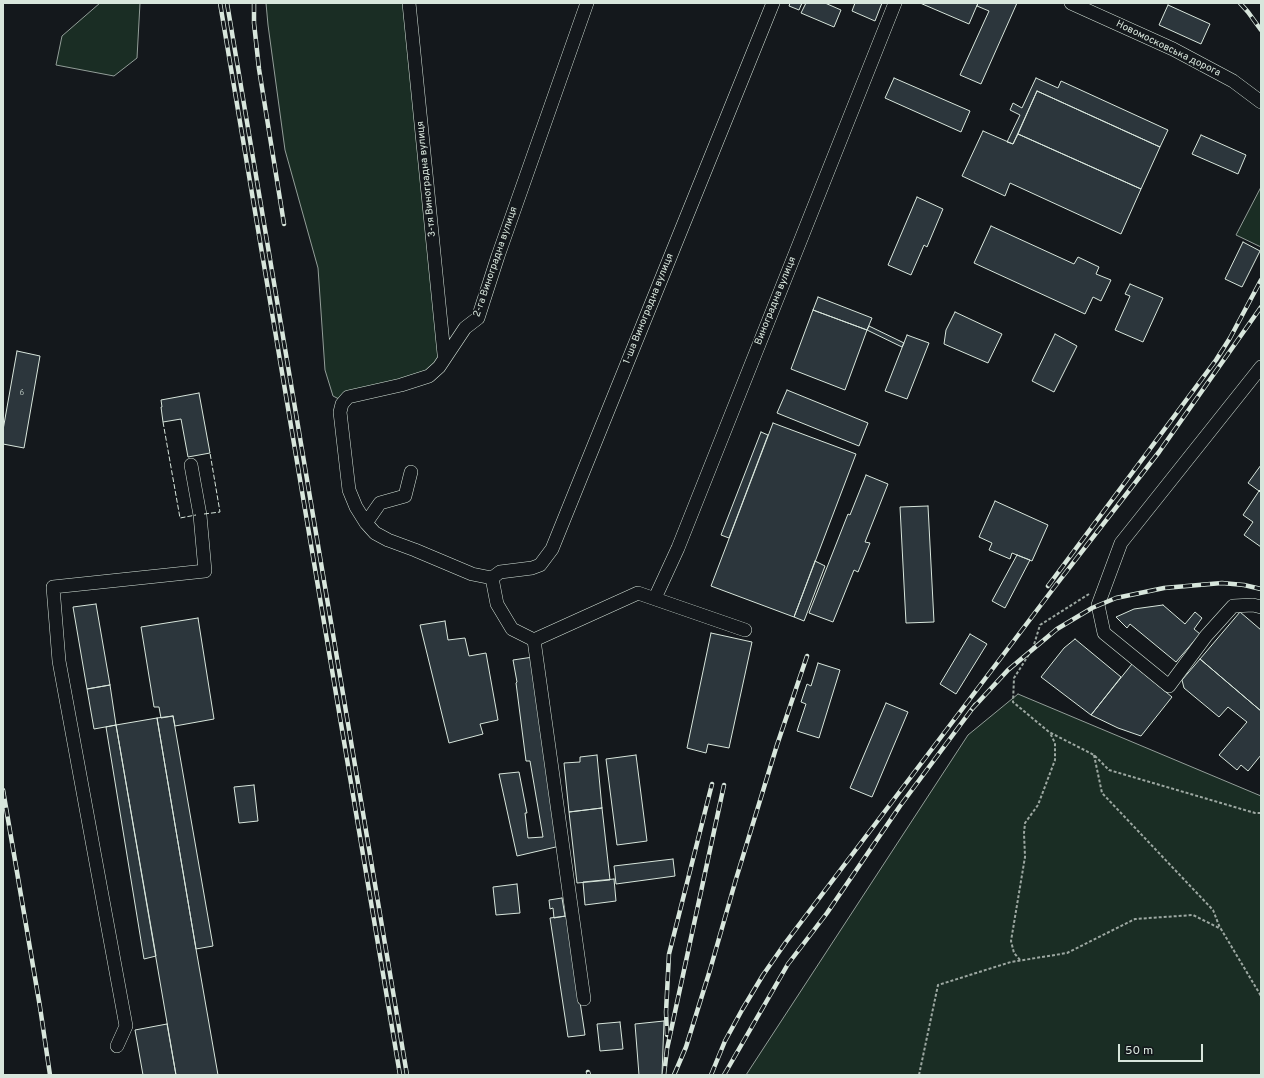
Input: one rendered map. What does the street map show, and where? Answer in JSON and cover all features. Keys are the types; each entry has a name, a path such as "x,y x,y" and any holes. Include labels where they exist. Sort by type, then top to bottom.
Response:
{"street":[{"name":"3-тя Виноградна вулиця","path":"409,3 444,354"},
{"name":"2-га Виноградна вулиця","path":"492,578 472,574 388,540 375,533 366,523 356,507 349,490 340,412 342,404 348,397 429,376 439,367 465,328 478,318 498,256 587,3"},
{"name":"1-ша Виноградна вулиця","path":"492,578 500,572 532,568 540,565 552,549 773,3"},
{"name":"Виноградна вулиця","path":"656,598 681,540 895,3"},
{"name":"Новомосковська дорога","path":"1071,3 1173,49 1233,81 1261,102"},
{"path":"1261,367 1121,543 1098,606 1104,633 1169,686 1206,636 1233,606 1261,606"},
{"path":"117,1046 126,1026 59,660 53,586 204,571 200,515 191,465"},
{"path":"366,523 380,503 404,496 411,472"},
{"path":"492,578 497,604 512,629 534,640"},
{"path":"534,640 638,593 745,630"},
{"path":"534,640 584,999"}],"path":[{"path":"1090,594 1040,625 1033,648 1014,678 1013,702 1049,732 1094,755 1109,770 1255,813 1261,813"},
{"path":"1020,960 1014,953 1011,941 1025,858 1025,823 1038,805 1055,760 1055,743 1049,732"},
{"path":"1094,755 1102,793 1213,910 1221,929 1261,996"},
{"path":"918,1075 938,986 1011,962 1067,953 1135,919 1193,915 1221,929"}],"green space":[{"path":"100,3 140,3 137,58 114,76 56,65 62,36"},
{"path":"266,3 409,3 444,354 429,378 341,400 333,396 325,370 318,268 285,150"},
{"path":"1261,187 1261,247 1236,235"},
{"path":"1018,694 1261,796 1261,1075 746,1075 968,735"}],"building":[{"path":"790,3 802,3 799,10 789,6"},
{"path":"806,3 825,3 841,10 834,27 801,13"},
{"path":"855,3 882,3 875,21 852,11"},
{"path":"920,3 978,3 969,24"},
{"path":"978,3 1017,3 981,84 960,75 989,11 977,6"},
{"path":"1168,5 1210,24 1201,44 1159,25"},
{"path":"894,78 970,111 961,132 885,98"},
{"path":"1036,78 1058,88 1061,81 1168,130 1160,147 1037,91 1013,144 1007,142 1020,115 1010,110 1013,103 1022,108"},
{"path":"1037,91 1160,147 1141,189 1018,134"},
{"path":"983,131 1013,144 1018,134 1141,189 1121,234 1010,183 1005,196 962,176"},
{"path":"1201,135 1246,155 1238,174 1192,154"},
{"path":"917,197 943,209 927,247 924,245 911,275 888,265"},
{"path":"991,226 1074,264 1078,257 1099,267 1096,274 1111,280 1101,301 1093,297 1085,314 974,263"},
{"path":"1243,242 1260,251 1242,287 1225,279"},
{"path":"1130,284 1163,298 1143,342 1115,330 1130,296 1125,294"},
{"path":"818,297 872,318 867,330 813,310"},
{"path":"813,310 867,330 845,390 791,369"},
{"path":"955,312 1002,334 988,363 944,344 946,330"},
{"path":"869,326 904,343 902,347 867,330"},
{"path":"1055,334 1077,346 1054,392 1032,381"},
{"path":"907,335 929,343 907,399 885,391"},
{"path":"17,351 40,356 24,448 3,444 3,430"},
{"path":"787,390 868,423 859,446 777,413"},
{"path":"199,393 210,453 188,457 181,419 163,422 161,400"},
{"path":"773,423 856,454 794,617 711,586"},
{"path":"761,432 768,435 729,538 721,535"},
{"path":"1261,465 1261,489 1259,491 1248,483"},
{"path":"866,475 888,484 865,542 870,543 858,572 854,570 833,622 809,613 848,514 850,515"},
{"path":"1259,491 1261,493 1261,547 1244,535 1253,522 1243,515"},
{"path":"995,501 1048,525 1032,561 1012,553 1010,559 989,550 992,543 979,537"},
{"path":"928,506 934,622 906,623 900,507"},
{"path":"1017,555 1030,560 1005,608 992,601"},
{"path":"815,561 825,566 804,621 794,617"},
{"path":"96,604 110,685 87,689 73,607"},
{"path":"1163,605 1185,624 1195,612 1202,618 1194,629 1200,634 1176,662 1130,624 1127,628 1116,617 1134,609"},
{"path":"1240,612 1261,630 1261,711 1200,659"},
{"path":"198,618 214,719 175,726 173,716 161,718 159,707 154,707 141,627"},
{"path":"445,621 448,640 465,638 469,656 486,653 498,720 480,724 483,734 449,743 420,625"},
{"path":"711,633 752,642 729,748 708,744 706,753 687,748"},
{"path":"970,634 987,644 956,694 940,684"},
{"path":"1075,639 1121,677 1091,715 1041,677 1064,648"},
{"path":"533,657 560,846 517,856 499,774 519,772 527,813 525,813 528,838 543,837 530,761 526,761 513,660"},
{"path":"1200,659 1261,711 1261,755 1248,771 1241,765 1237,770 1219,755 1247,722 1228,707 1219,717 1184,688 1182,680"},
{"path":"818,663 840,670 819,738 797,731 806,704 801,702 807,684 811,686"},
{"path":"1132,664 1172,697 1141,736 1118,728 1091,715"},
{"path":"110,685 116,725 94,729 87,689"},
{"path":"886,703 908,712 872,797 850,788"},
{"path":"173,716 213,946 196,949 157,718"},
{"path":"157,718 218,1075 176,1075 116,725"},
{"path":"116,725 156,956 144,959 106,727"},
{"path":"597,755 602,808 569,812 564,763 580,762 580,757"},
{"path":"636,755 647,841 617,845 606,759"},
{"path":"254,785 258,821 239,823 234,787"},
{"path":"602,808 610,880 577,883 569,812"},
{"path":"673,859 675,876 616,884 614,866"},
{"path":"614,879 616,901 585,905 583,882"},
{"path":"517,884 520,913 496,915 493,887"},
{"path":"562,898 565,916 554,918 553,908 550,909 549,900"},
{"path":"567,916 585,1035 568,1037 550,918"},
{"path":"664,1021 662,1075 639,1075 635,1024"},
{"path":"620,1022 623,1049 600,1051 597,1024"},
{"path":"167,1024 176,1075 143,1075 135,1030"}],"railway":[{"path":"220,3 400,1075"},
{"path":"227,3 407,1075"},
{"path":"254,3 254,23 259,69 284,224"},
{"path":"1240,3 1261,30"},
{"path":"1048,586 1216,360 1230,338 1261,280"},
{"path":"711,1075 725,1041 742,1010 763,975 786,942 1056,585 1159,452 1261,307"},
{"path":"972,709 1008,670 1057,629 1092,608 1116,598 1164,588 1222,583 1244,585 1261,589"},
{"path":"674,1075 686,1047 777,745 807,656"},
{"path":"724,1075 788,964 827,913 900,806 975,705"},
{"path":"667,1035 666,1012 669,954 712,784"},
{"path":"664,1075 667,1049 724,785"},
{"path":"3,790 50,1075"}],"fence":[{"path":"163,422 180,518 196,515"},
{"path":"204,514 220,512 210,453"}]}
